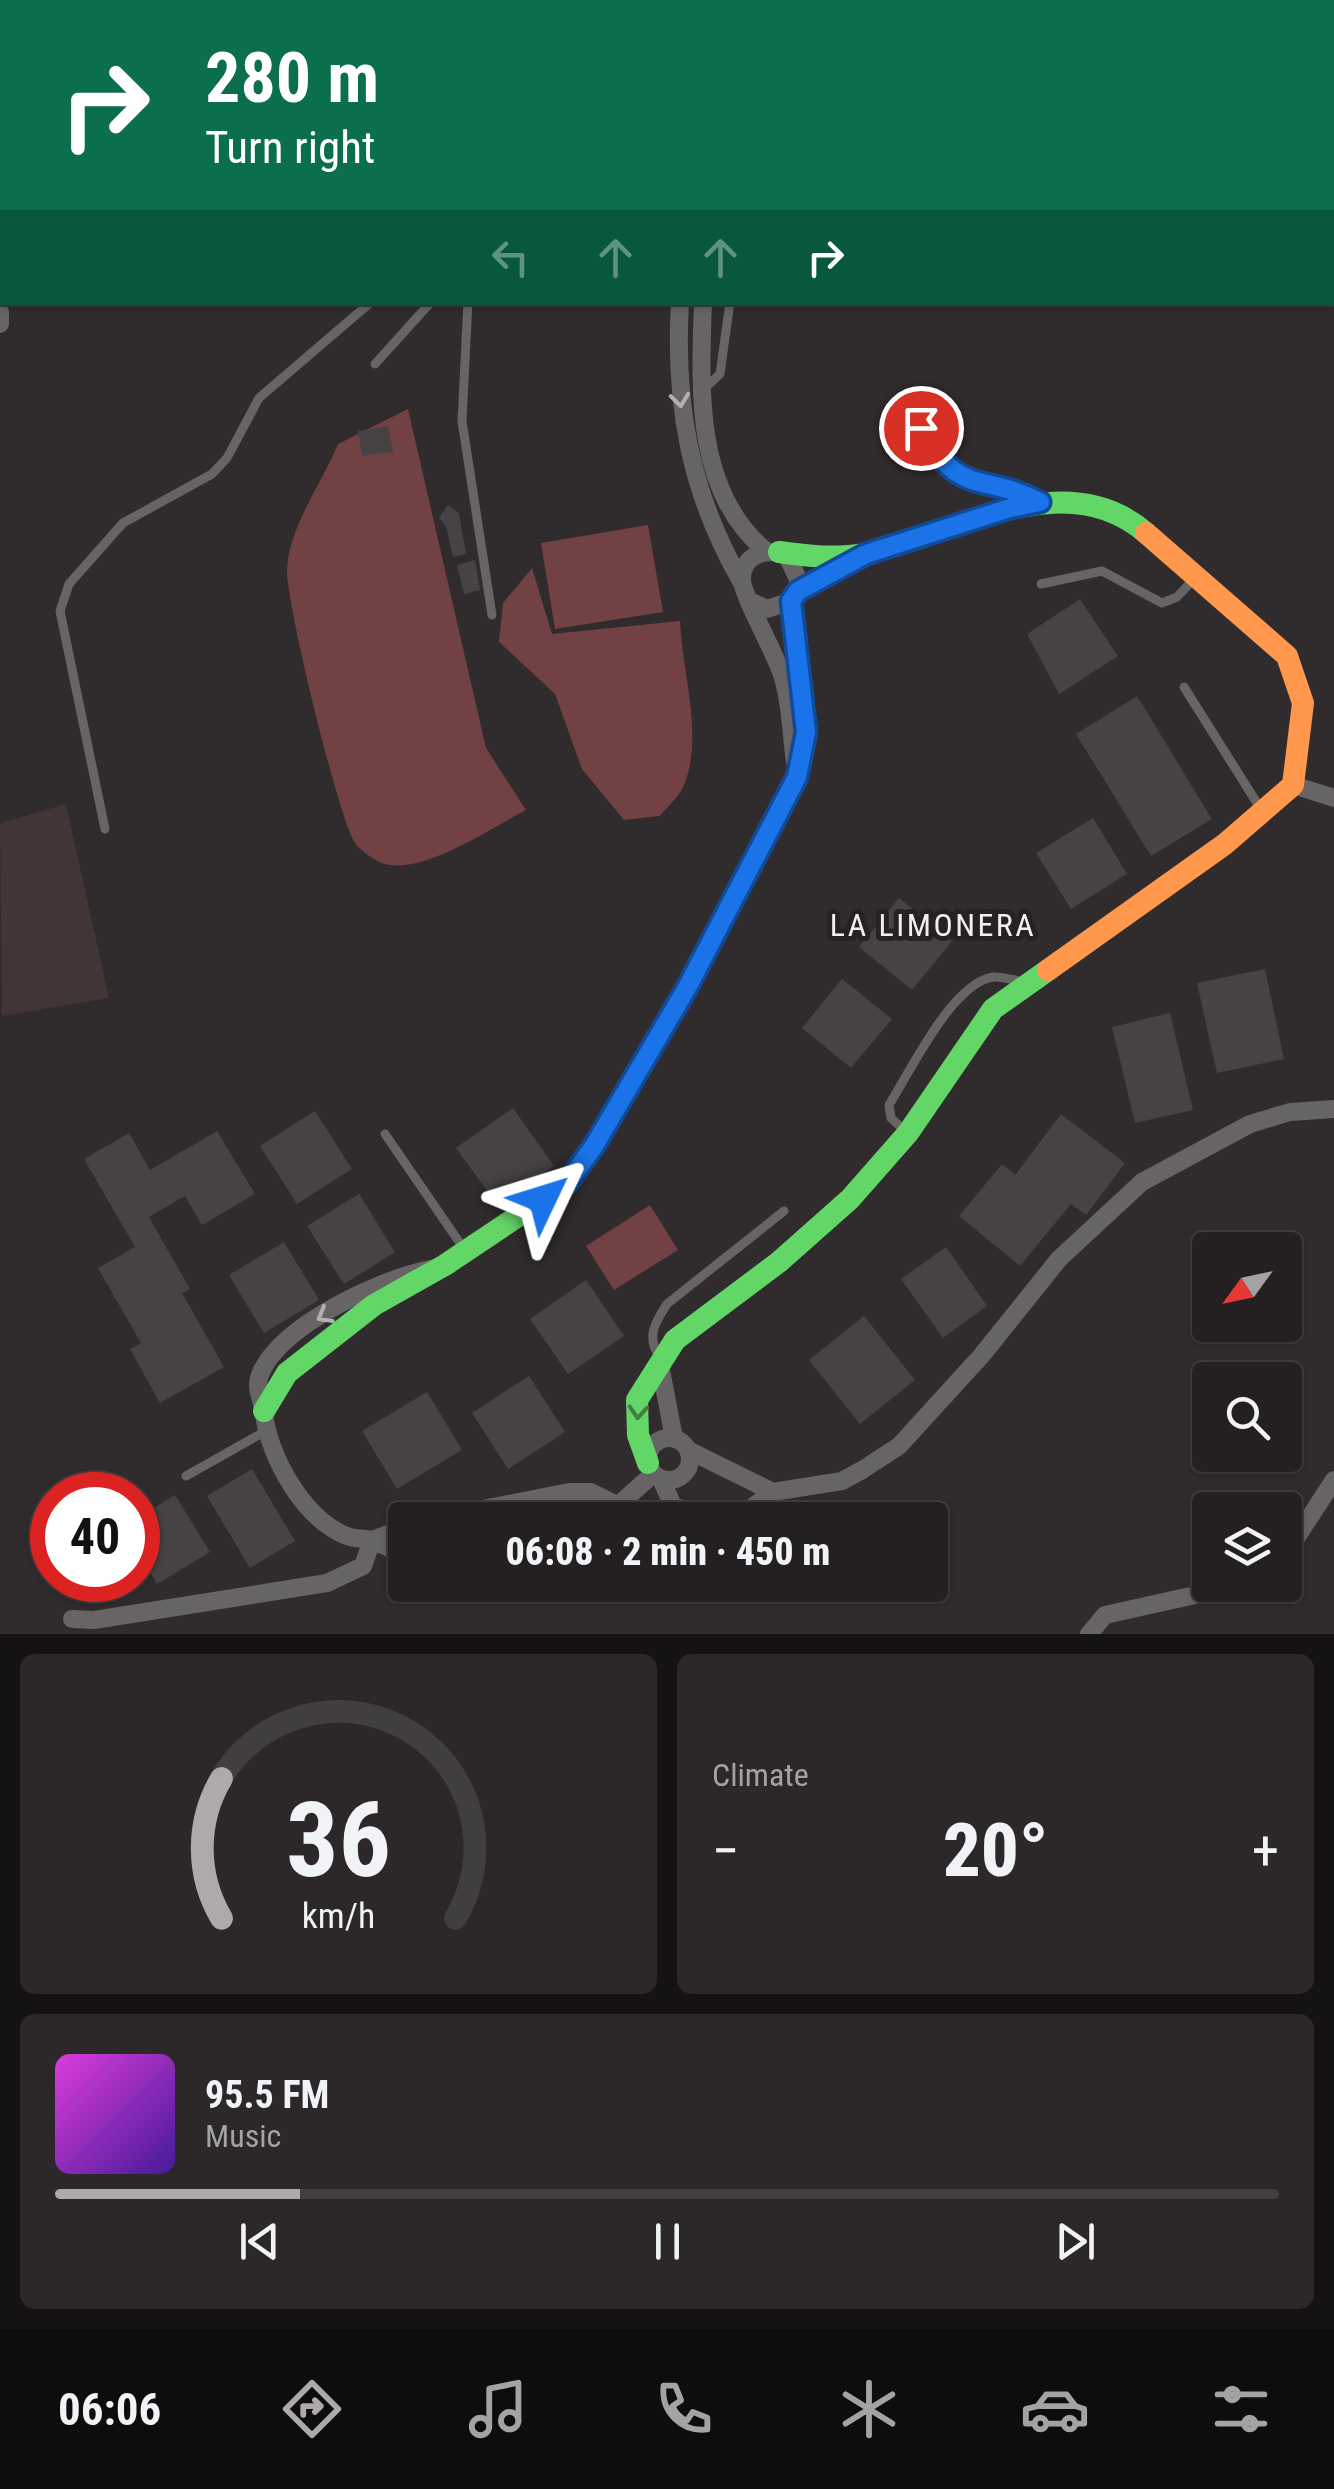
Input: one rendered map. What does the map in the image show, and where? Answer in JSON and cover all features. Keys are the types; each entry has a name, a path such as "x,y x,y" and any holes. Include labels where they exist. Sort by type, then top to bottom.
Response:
{"street":[{"path":"680,305 678,396 691,466 703,507 752,602 784,681 797,777"},
{"path":"388,1547 346,1536 309,1508 264,1422 287,1373 374,1306 445,1266 568,1182 584,1162 688,986 797,777 806,732 794,596 798,572 736,522 719,490 702,390 703,305"},
{"path":"0,312 0,324"},
{"path":"752,602 767,609 866,554 1010,508 1040,502 1080,502 1108,510 1134,524 1288,656 1303,703 1293,785 1263,813 1028,982 981,1023 908,1133 822,1226 675,1340 642,1388 636,1412 638,1434 673,1506 708,1517 737,1518 773,1492 842,1481 899,1446 957,1385 1059,1259 1142,1182 1250,1124 1290,1112 1334,1109"},
{"path":"742,582 745,566 772,552 866,554"},
{"path":"1293,785 1334,798"},
{"path":"654,1472 674,1480 685,1474 690,1463 681,1444 661,1362"},
{"path":"623,1502 654,1472 654,1444 681,1444 773,1492"},
{"path":"1302,1529 1334,1480"},
{"path":"518,1502 568,1492 591,1492 611,1502"},
{"path":"372,1540 388,1534"},
{"path":"72,1618 94,1620 327,1583 363,1566 372,1540"},
{"path":"1089,1634 1104,1615 1192,1596"}],"lane":[{"path":"105,829 60,612 69,584 123,523 212,474 227,458 259,398 367,305"},
{"path":"375,364 428,305"},
{"path":"468,305 462,422 492,615"},
{"path":"702,390 720,374 730,305"},
{"path":"921,428 938,459 971,484 1010,487 1040,502"},
{"path":"1041,584 1102,571 1162,603 1177,596 1196,577"},
{"path":"1184,688 1263,813"},
{"path":"908,1133 891,1118 889,1105 950,1008 968,988 993,977 1028,982"},
{"path":"384,1134 465,1252"},
{"path":"661,1362 652,1338 654,1324 666,1304 784,1211"},
{"path":"186,1476 264,1422"}],"shaded area":[{"path":"408,409 486,748 526,810 433,858 395,865 379,862 363,851 347,826 303,662 287,569 300,521 338,444"},
{"path":"648,525 663,612 555,629 541,543"},
{"path":"532,568 552,634 680,621 692,725 690,766 682,789 660,816 624,820 582,769 555,694 499,642 503,603"},
{"path":"66,804 109,998 2,1016 0,823"},
{"path":"650,1205 678,1250 614,1290 586,1246"}],"building":[{"path":"388,426 393,452 362,456 358,431"},
{"path":"448,505 459,513 466,554 453,557 446,526 439,518"},
{"path":"475,560 480,590 464,594 457,565"},
{"path":"1080,599 1118,656 1059,694 1027,634"},
{"path":"1137,696 1212,819 1151,856 1076,734"},
{"path":"1093,818 1127,874 1071,909 1036,853"},
{"path":"899,898 952,941 912,990 859,947"},
{"path":"1265,969 1284,1059 1217,1073 1197,983"},
{"path":"842,979 892,1019 851,1068 802,1028"},
{"path":"1170,1013 1193,1110 1135,1123 1112,1027"},
{"path":"513,1108 554,1166 498,1206 456,1148"},
{"path":"315,1111 352,1169 297,1204 260,1146"},
{"path":"1061,1114 1125,1163 1086,1215 1071,1204 1020,1266 959,1216 1002,1164 1015,1175"},
{"path":"217,1131 255,1194 202,1225 185,1196 149,1217 190,1289 182,1293 224,1367 160,1403 130,1349 141,1343 98,1268 135,1247 84,1159 129,1133 150,1170"},
{"path":"359,1194 395,1252 344,1284 307,1226"},
{"path":"284,1242 319,1300 264,1333 229,1275"},
{"path":"946,1247 987,1306 943,1338 901,1279"},
{"path":"586,1280 624,1336 568,1374 530,1319"},
{"path":"864,1316 915,1380 860,1424 809,1360"},
{"path":"529,1376 565,1432 508,1469 472,1413"},
{"path":"427,1392 462,1450 397,1489 362,1431"},
{"path":"252,1469 295,1541 250,1568 207,1496"},
{"path":"175,1495 210,1552 160,1582 160,1504"}],"traffic: fast":[{"path":"779,552 821,556 864,554 1007,510 1044,504 1079,504 1114,513 1146,533"},
{"path":"264,1411 287,1373 374,1305 445,1265 569,1182 595,1146 688,986 797,777 806,731 791,601"},
{"path":"648,1463 638,1435 637,1400 675,1340 779,1262 850,1199 908,1133 993,1009 1048,970"}],"traffic: slow":[{"path":"1048,970 1225,844 1293,785 1303,703 1287,656 1146,533"}],"district":[{"name":"LA LIMONERA","path":"933,925"}],"route":[{"path":"543,1199 568,1182 594,1146 688,986 797,777 806,732 791,601 798,591 866,554 1040,502 1010,487 971,484 938,459 921,428"}]}
